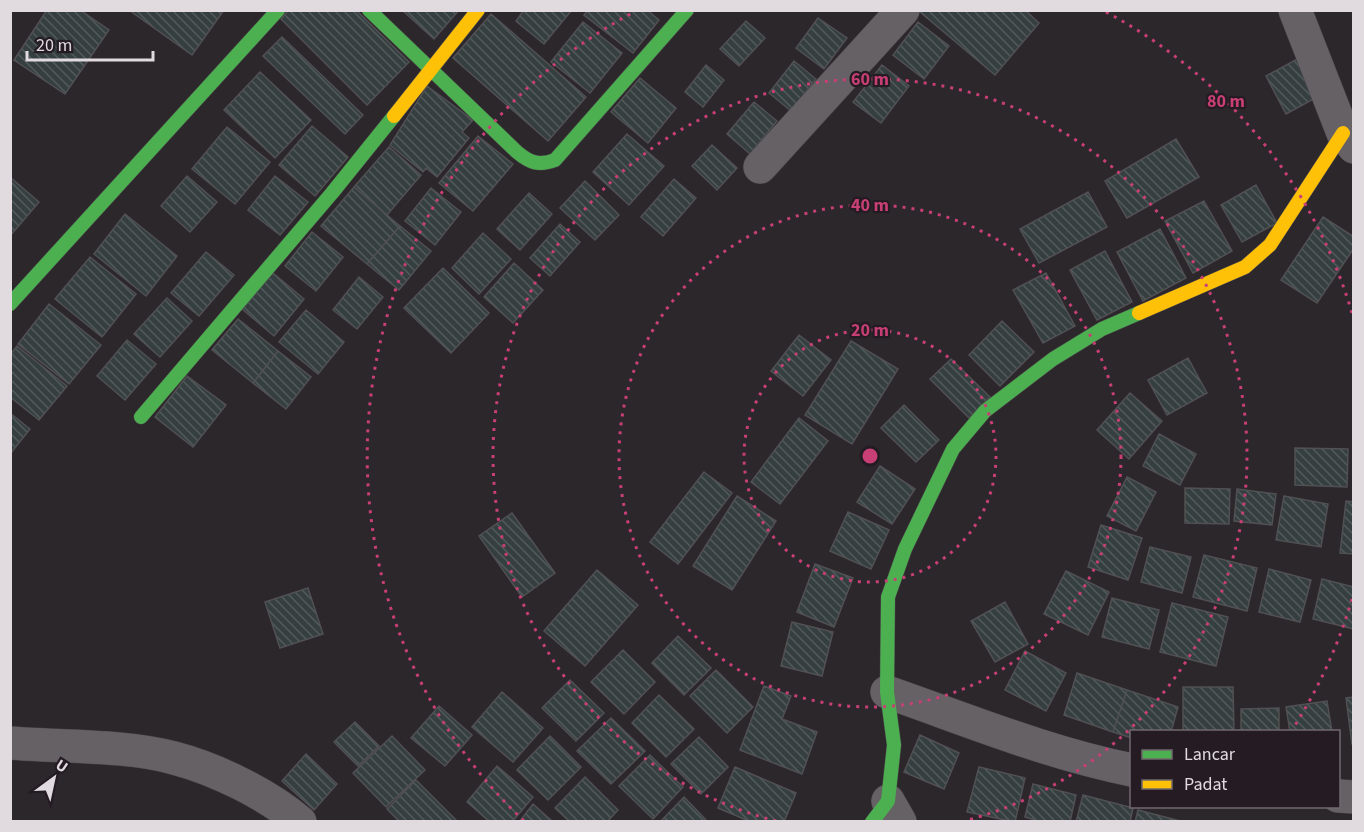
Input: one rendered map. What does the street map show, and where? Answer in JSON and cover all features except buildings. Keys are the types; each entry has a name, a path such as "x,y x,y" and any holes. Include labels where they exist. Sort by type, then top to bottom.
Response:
{"street":[{"path":"10,304 76,228 238,57 279,10"},
{"path":"369,10 532,165 543,165 555,160 687,10"},
{"path":"141,417 332,193 478,10"},
{"path":"760,167 903,10"},
{"path":"887,815 894,745 887,692 888,597 905,549 953,449 985,411 1053,359 1102,329 1245,267 1270,245 1348,140 1295,10"},
{"path":"887,692 965,722 1073,757 1130,770"},
{"path":"10,743 116,750 174,758 238,783 284,808 300,822"}],"traffic: fast":[{"path":"10,304 278,10"},
{"path":"369,10 517,152 526,159 539,163 555,160 687,10"},
{"path":"141,417 332,193 394,116"},
{"path":"872,822 888,801 894,745 887,692 888,597 905,549 953,449 985,411 1053,359 1102,329 1139,313"}],"traffic: slow":[{"path":"394,116 478,10"},
{"path":"1139,313 1245,267 1270,245 1343,133"}]}
